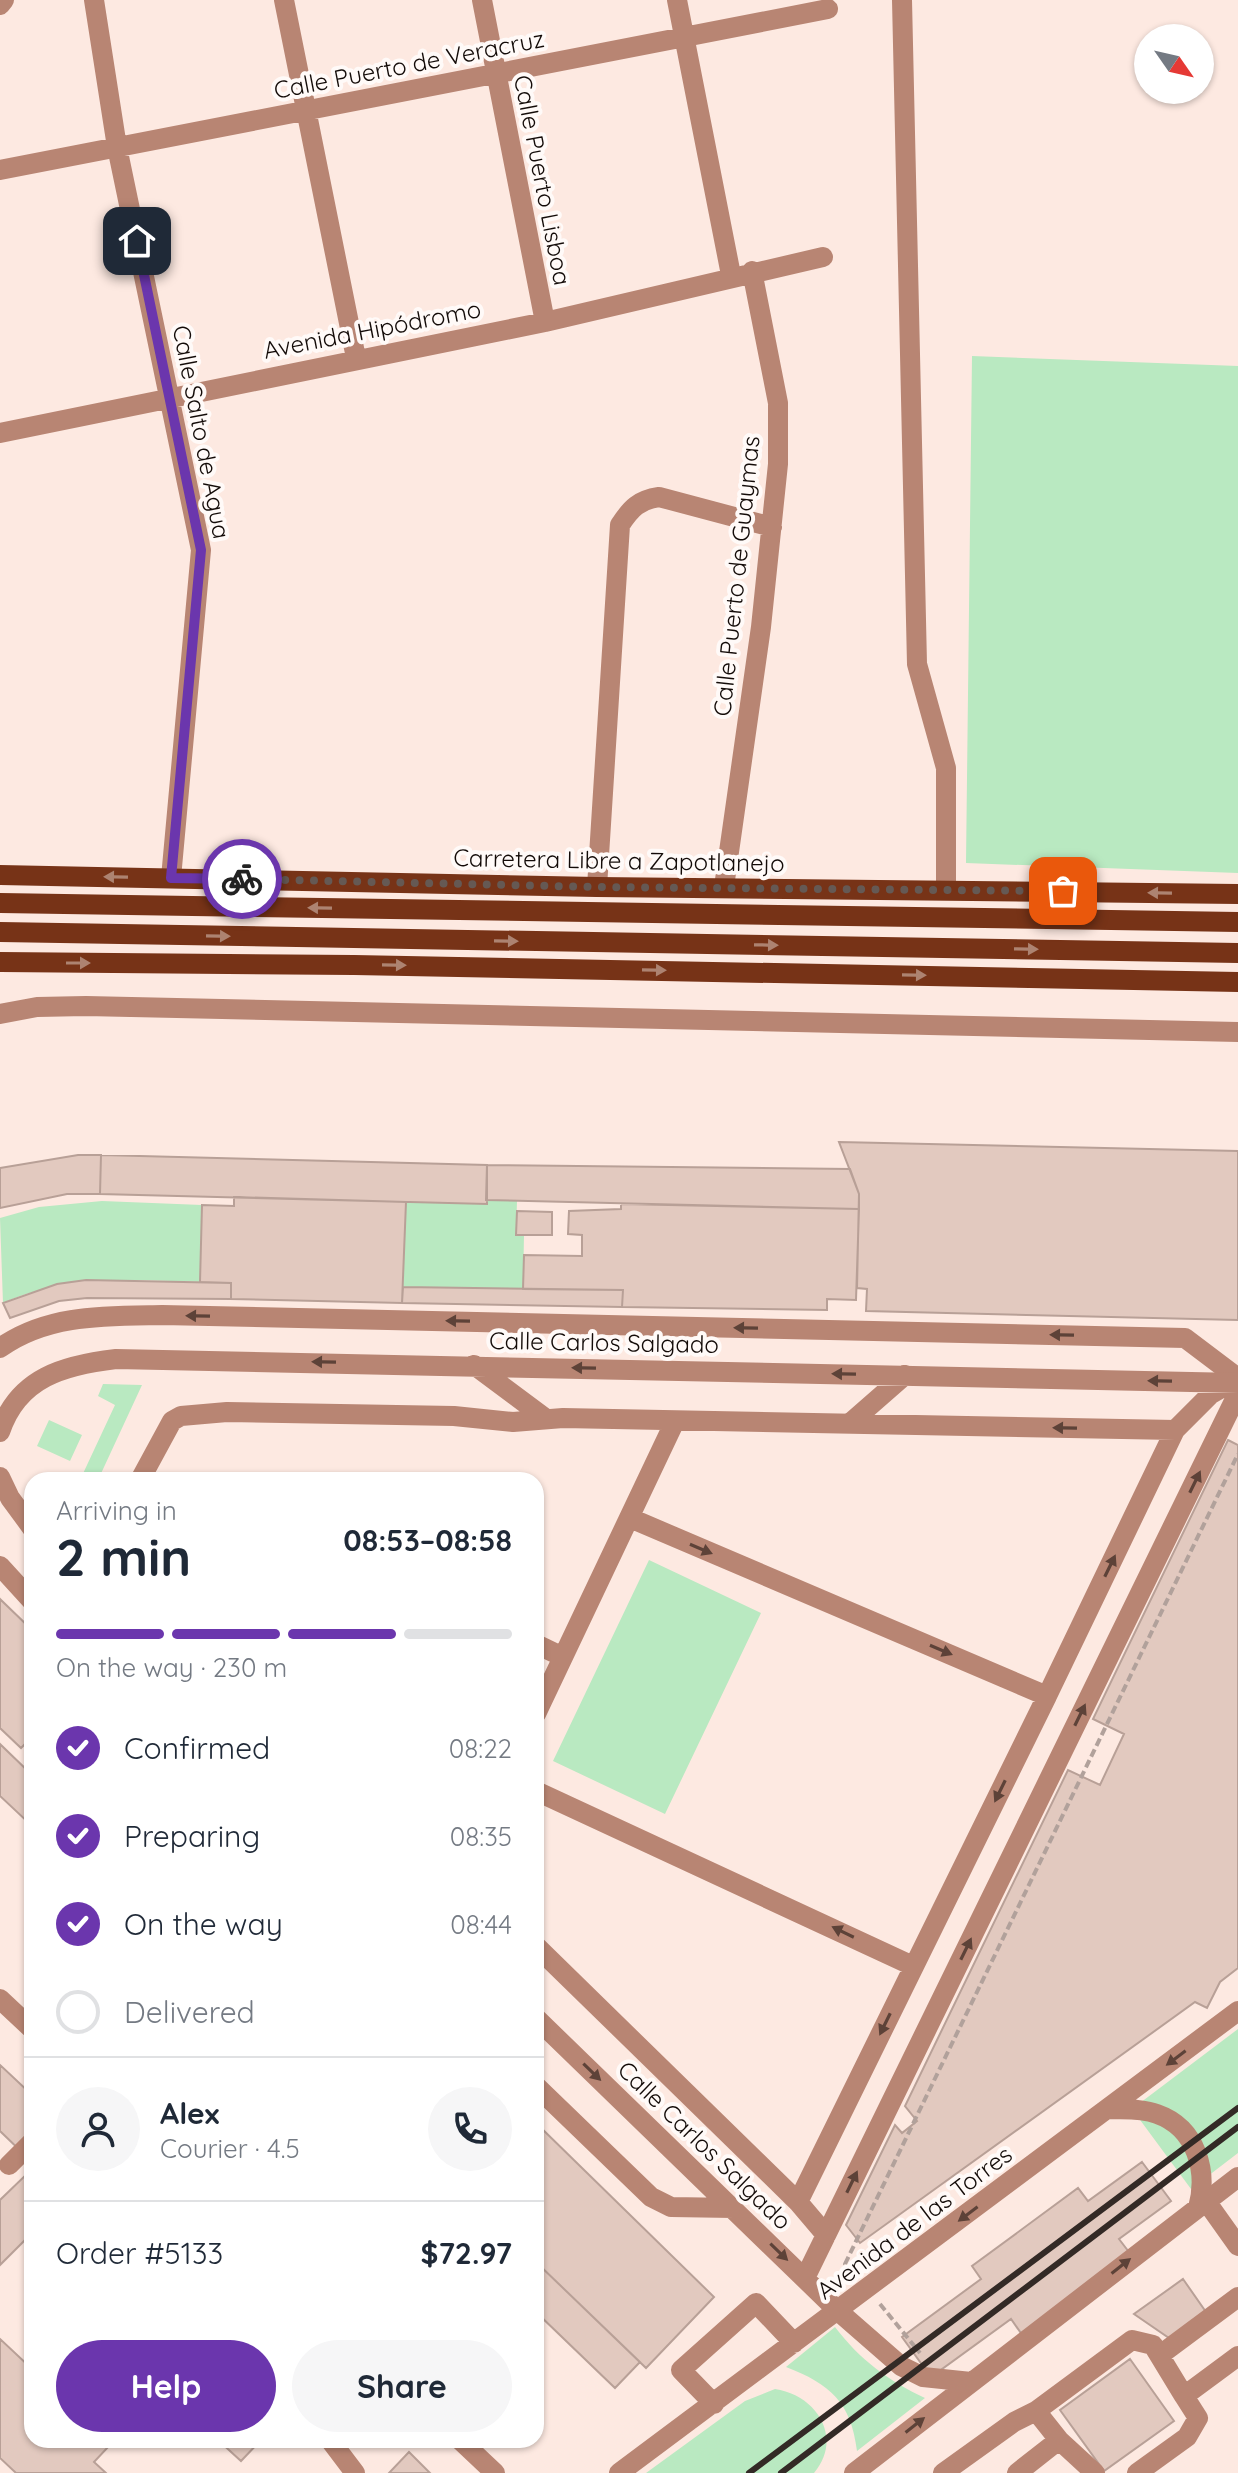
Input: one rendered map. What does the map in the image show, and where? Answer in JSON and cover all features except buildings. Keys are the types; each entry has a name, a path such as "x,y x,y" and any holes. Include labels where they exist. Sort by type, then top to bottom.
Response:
{"main road":[{"name":"Carretera Libre a Zapotlanejo","path":"0,875 597,887 1238,894"},
{"path":"0,903 1238,922"},
{"path":"0,932 1238,953"},
{"path":"47,933 210,953 354,965"},
{"path":"0,962 354,965 1238,982"}],"street":[{"path":"0,5 4,0"},
{"name":"Calle Salto de Agua","path":"94,0 117,147 201,550 171,878"},
{"path":"284,0 356,358"},
{"name":"Calle Puerto Lisboa","path":"482,0 545,322"},
{"path":"677,0 731,275"},
{"path":"902,0 917,664 946,768 946,889"},
{"name":"Calle Puerto de Veracruz","path":"0,170 828,9"},
{"name":"Avenida Hipódromo","path":"0,433 356,358 545,322 731,275 823,257"},
{"name":"Calle Puerto de Guaymas","path":"724,887 778,464 778,403 752,271"},
{"path":"597,887 620,525 629,510 642,500 659,497 772,527"},
{"path":"0,1014 37,1007 102,1007 1238,1032"},
{"path":"0,1348 31,1330 52,1324 115,1316 162,1315 1185,1338 1236,1384"},
{"name":"Calle Carlos Salgado","path":"0,1432 14,1402 29,1386 58,1370 87,1362 160,1358 1236,1384"},
{"path":"474,1365 545,1418"},
{"path":"849,1424 905,1375"},
{"path":"798,2202 1175,1430 1211,1394 1236,1384"},
{"path":"805,2278 1236,1384"},
{"path":"144,1472 165,1430 181,1416 227,1412 454,1416 513,1422 545,1418 1175,1430"},
{"path":"544,1697 675,1421"},
{"path":"0,1477 24,1517"},
{"path":"630,1518 1047,1696"},
{"path":"0,1566 24,1592"},
{"path":"544,1648 563,1657"},
{"path":"544,1795 913,1966"},
{"path":"544,1954 798,2202 826,2235"},
{"path":"0,1999 24,2022"},
{"name":"Avenida de las Torres","path":"619,2473 1238,2011"},
{"name":"Calle Carlos Salgado","path":"544,2026 838,2311 901,2366 923,2377 971,2382"},
{"path":"544,2094 651,2197 671,2207 734,2208"},
{"path":"1107,2109 1148,2112 1177,2127 1193,2145 1201,2165 1204,2187 1202,2204 1238,2246"},
{"path":"3,2166 24,2149"},
{"path":"854,2473 1238,2177"},
{"path":"1160,2355 1238,2297"},
{"path":"714,2404 681,2370 756,2303 794,2343"},
{"path":"943,2473 1014,2422 1036,2411 1132,2340 1148,2342 1160,2355 1198,2418 1196,2427 1137,2473"},
{"path":"1184,2396 1238,2356"},
{"path":"1036,2411 1059,2440 1095,2473"},
{"path":"1017,2473 1059,2440"},
{"path":"336,2448 355,2473"},
{"path":"468,2448 495,2473"}],"path":[{"path":"943,2380 845,2264 1238,1454"}],"green space":[{"path":"972,356 1238,366 1238,873 966,863"},
{"path":"486,1200 517,1201 516,1234 524,1235 523,1289 403,1287 406,1202 486,1204"},
{"path":"102,1201 202,1205 200,1282 124,1280 76,1283 52,1287 3,1303 0,1218 39,1207"},
{"path":"103,1384 142,1385 102,1472 84,1472 115,1405 98,1396"},
{"path":"49,1420 82,1435 70,1461 37,1446"},
{"path":"649,1560 761,1613 665,1814 553,1761"},
{"path":"1238,2029 1238,2153 1191,2189 1132,2109"},
{"path":"835,2327 876,2368 925,2398 857,2451 850,2420 836,2397 815,2380 786,2367"},
{"path":"775,2389 803,2400 821,2420 826,2432 826,2446 823,2459 814,2473 646,2473 745,2401"}],"railway":[{"path":"749,2473 1238,2108"},
{"path":"781,2473 1238,2127"}],"way so far":[{"path":"242,879 597,887 1063,891"}],"route":[{"path":"137,241 201,550 171,878 242,879"}]}
